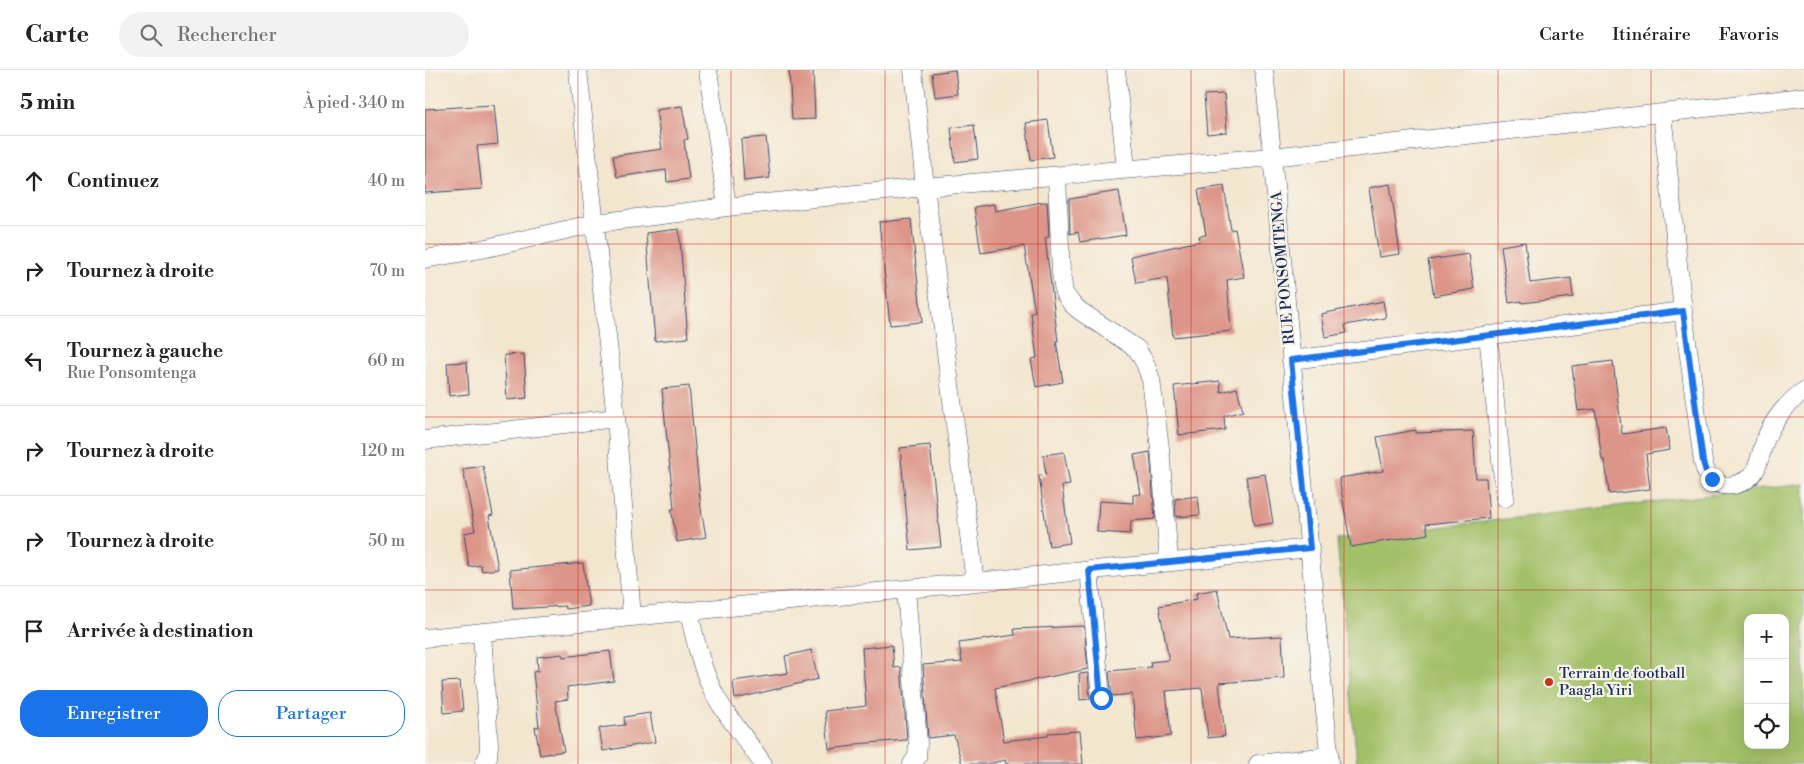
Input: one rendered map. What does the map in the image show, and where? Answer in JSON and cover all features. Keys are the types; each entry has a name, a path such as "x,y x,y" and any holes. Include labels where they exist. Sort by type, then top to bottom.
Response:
{"street":[{"path":"578,70 616,418 632,617"},
{"path":"708,70 727,207"},
{"path":"913,70 925,187 975,582"},
{"path":"1115,70 1126,169"},
{"name":"RUE PONSOMTENGA","path":"1264,70 1330,760"},
{"path":"425,259 483,249 596,223 727,207 925,187 1272,157 1804,97"},
{"path":"1661,113 1683,311 1703,462 1706,472 1719,485 1737,485 1747,479 1755,471 1767,436 1779,415 1804,390"},
{"path":"1057,176 1061,272 1064,293 1080,311 1137,350 1145,363 1151,380 1160,448 1169,562"},
{"path":"1291,360 1683,311"},
{"path":"1488,335 1505,498"},
{"path":"425,440 616,418"},
{"path":"425,638 1310,548"},
{"path":"1089,570 1101,698"},
{"path":"906,589 918,744 917,757 912,764"},
{"path":"689,612 695,641 715,695 763,764"},
{"path":"481,632 489,745 488,757 484,764"},
{"path":"1258,764 1330,760"}],"green space":[{"name":"Terrain de football Paagla Yiri","path":"1804,484 1804,764 1357,764 1337,539"}],"building":[{"path":"789,70 813,70 815,119 792,120"},
{"path":"955,70 958,94 935,97 932,73"},
{"path":"1224,94 1227,132 1207,134 1204,95"},
{"path":"494,105 498,144 477,146 482,189 425,193 425,109"},
{"path":"682,106 688,139 684,140 689,179 667,182 666,170 617,177 613,156 662,149 656,110"},
{"path":"1048,120 1053,157 1031,160 1026,123"},
{"path":"974,125 978,159 955,162 951,128"},
{"path":"766,137 770,178 744,181 741,139"},
{"path":"1390,184 1400,254 1379,257 1369,188"},
{"path":"1224,186 1231,230 1235,229 1244,277 1227,280 1231,331 1173,337 1167,278 1136,283 1131,256 1200,241 1199,236 1206,235 1198,190"},
{"path":"1119,191 1126,235 1080,242 1078,232 1070,234 1069,199"},
{"path":"1047,202 1049,237 1045,238 1058,341 1056,341 1063,382 1036,387 1031,359 1037,358 1031,313 1035,312 1024,246 981,253 974,207 994,204 995,211"},
{"path":"911,219 922,322 890,325 879,222"},
{"path":"679,229 688,338 655,341 646,233"},
{"path":"1525,242 1530,283 1571,278 1573,297 1509,303 1501,246"},
{"path":"1469,254 1474,289 1434,296 1428,260"},
{"path":"1383,301 1386,318 1345,325 1347,333 1325,337 1321,314"},
{"path":"524,354 527,398 507,400 504,355"},
{"path":"1613,361 1622,434 1666,428 1670,450 1646,454 1650,489 1609,494 1605,460 1602,460 1595,409 1578,411 1572,366"},
{"path":"467,362 469,394 449,396 447,363"},
{"path":"1220,381 1221,392 1237,388 1243,411 1224,416 1225,430 1179,435 1174,386"},
{"path":"689,386 701,509 706,537 677,542 671,509 674,509 662,389"},
{"path":"1416,430 1416,433 1473,431 1476,478 1486,478 1489,518 1426,524 1428,534 1351,547 1339,478 1383,471 1377,437"},
{"path":"930,445 941,547 910,550 900,448"},
{"path":"1064,452 1070,485 1062,486 1070,543 1049,546 1039,476 1046,475 1043,455"},
{"path":"1150,452 1155,519 1131,521 1130,534 1097,532 1099,501 1133,503 1133,495 1141,494 1134,455"},
{"path":"483,466 493,515 489,516 498,569 482,571 481,565 469,567 464,533 475,531 463,469"},
{"path":"1265,474 1273,523 1254,526 1246,477"},
{"path":"1198,496 1200,515 1176,517 1175,499"},
{"path":"583,563 589,606 566,609 565,606 513,609 510,570"},
{"path":"1217,589 1228,639 1282,636 1284,678 1219,683 1225,736 1208,738 1202,688 1166,691 1171,736 1137,740 1132,694 1112,696 1109,671 1151,667 1150,662 1169,660 1159,606 1197,599 1196,593"},
{"path":"1084,626 1088,669 995,688 1004,741 1048,736 1048,733 1080,731 1083,764 1006,764 1005,760 988,764 962,764 954,735 928,738 923,665 962,662 959,643 1015,635 1014,629"},
{"path":"892,645 894,668 901,667 907,740 855,744 855,746 829,749 825,711 866,706 862,648"},
{"path":"811,650 818,679 735,699 733,681 788,673 785,656"},
{"path":"610,651 614,681 567,687 568,699 555,701 564,751 540,755 535,727 539,727 533,672 538,671 537,657 562,654 563,657"},
{"path":"1088,673 1090,699 1080,700 1079,674"},
{"path":"460,681 463,711 444,713 442,682"},
{"path":"650,713 655,742 603,751 599,728 625,725 624,717"}],"place":[{"name":"Terrain de football Paagla Yiri","path":"1549,682"}],"route":[{"path":"1101,698 1089,570 1310,548 1291,360 1683,311 1703,462 1706,472 1712,479"}]}
